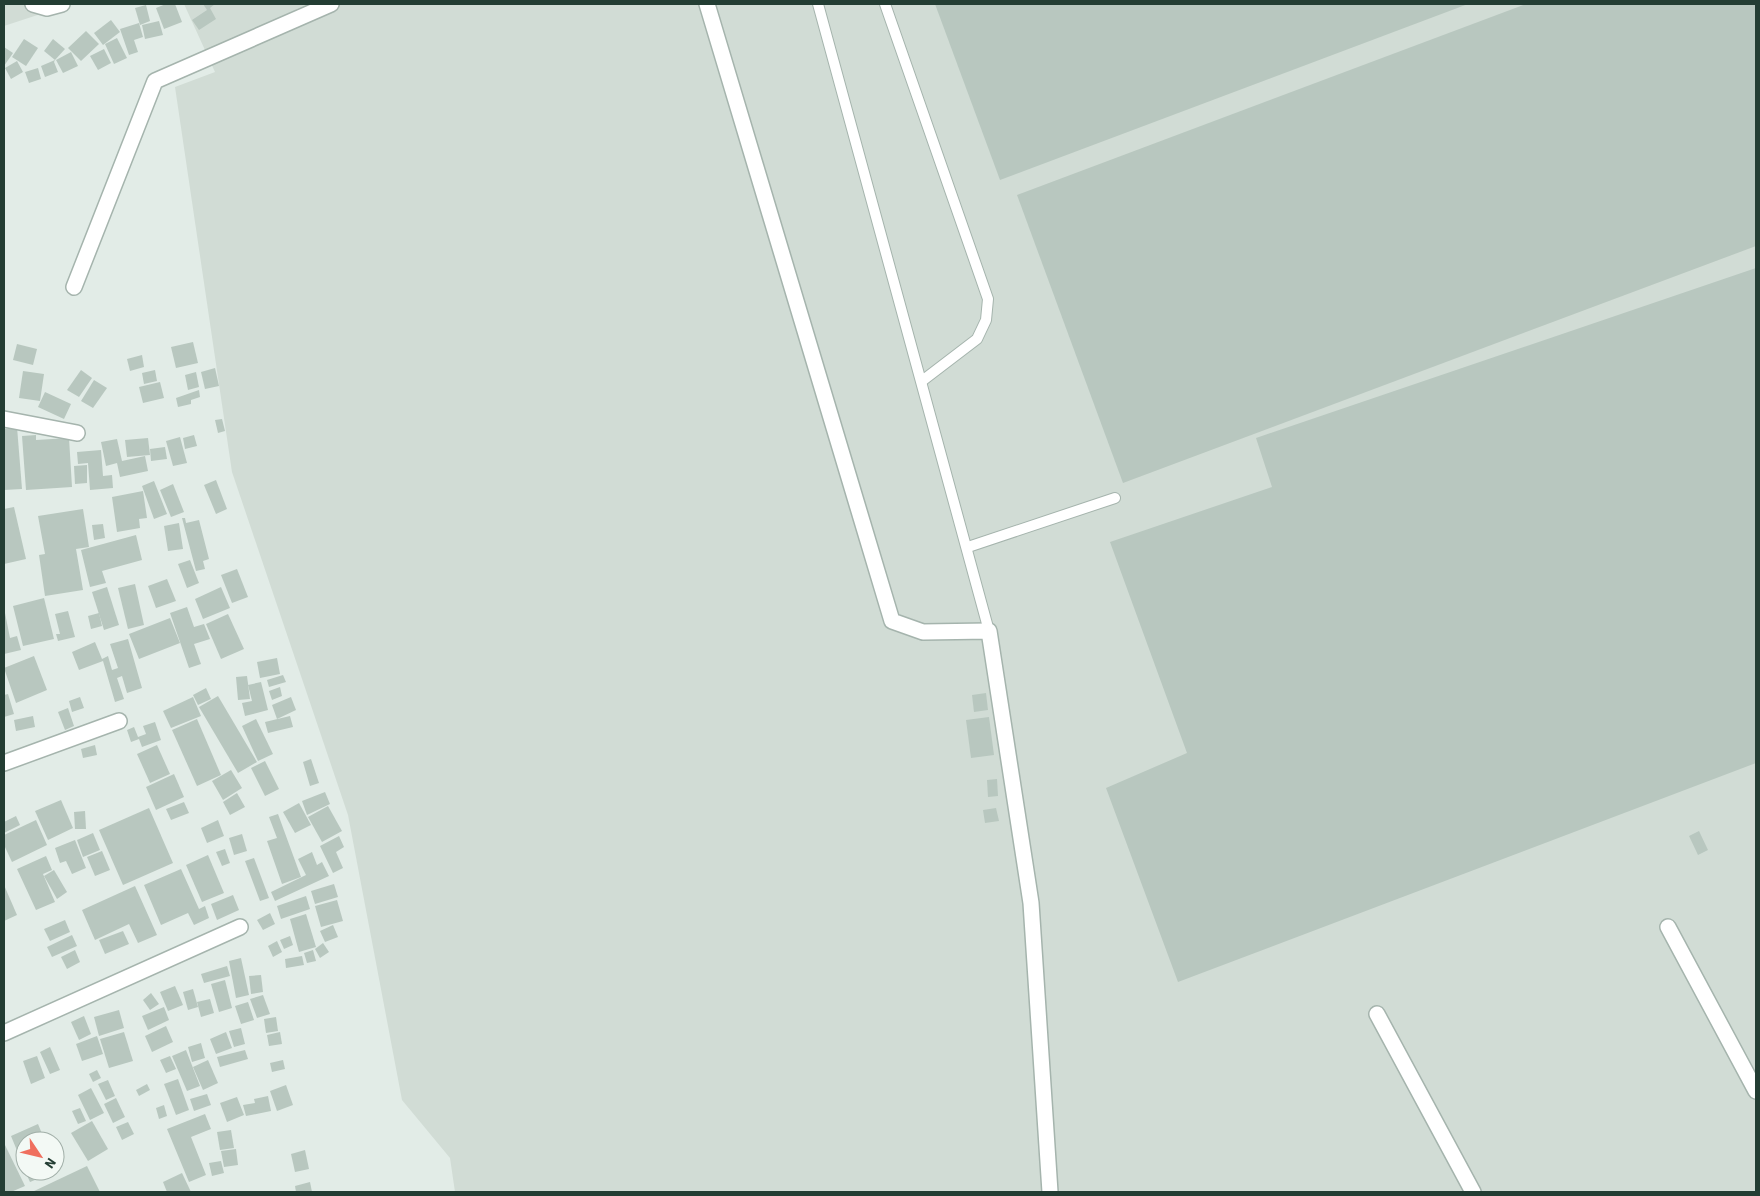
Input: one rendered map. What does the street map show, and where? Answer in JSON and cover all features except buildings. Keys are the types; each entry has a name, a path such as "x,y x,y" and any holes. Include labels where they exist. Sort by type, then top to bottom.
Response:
{"street":[{"path":"34,4 47,8 62,4"},
{"path":"74,287 155,81 331,4"},
{"path":"707,4 892,621 923,632 989,631 1031,903 1050,1192"},
{"path":"4,419 77,434"},
{"path":"4,763 119,721"},
{"path":"4,1033 240,927"},
{"path":"1668,927 1756,1091"},
{"path":"1377,1014 1473,1192"}],"lane":[{"path":"818,4 968,547 989,631"},
{"path":"885,4 988,299 986,320 977,339 922,381"},
{"path":"968,547 1115,498"}],"shaded area":[{"path":"4,4 71,4 4,26"},
{"path":"184,4 1756,4 1756,1192 455,1192 450,1158 402,1100 348,815 232,472 175,87 215,72"}]}
